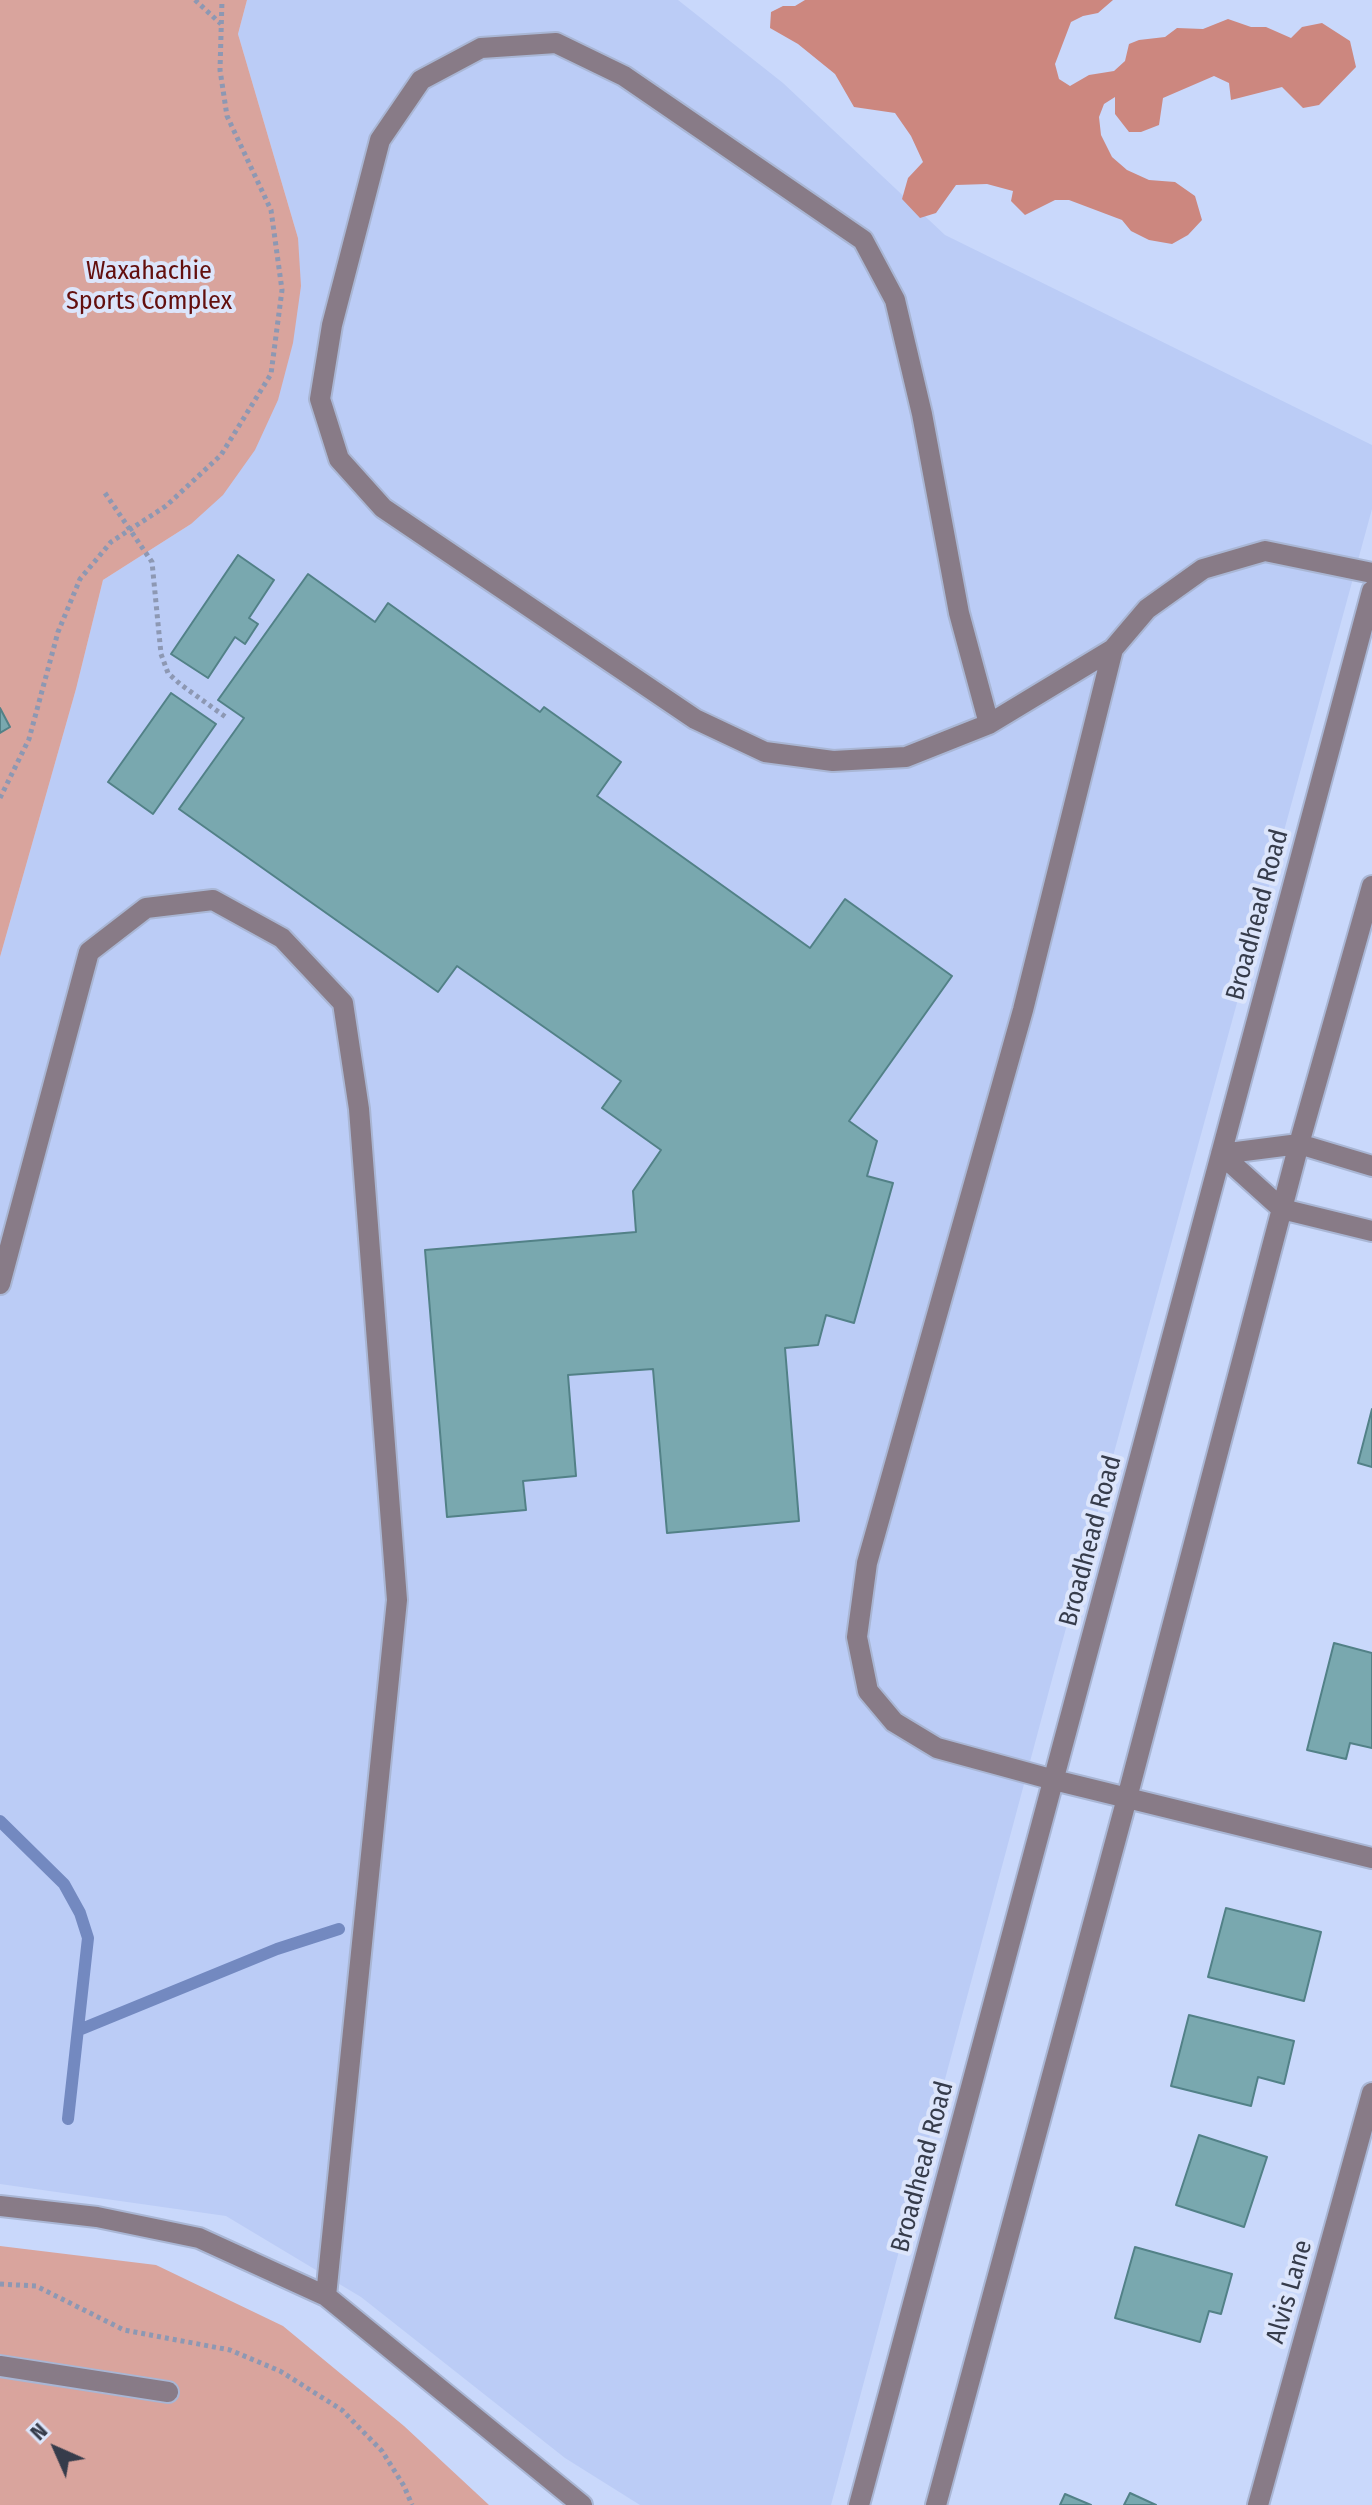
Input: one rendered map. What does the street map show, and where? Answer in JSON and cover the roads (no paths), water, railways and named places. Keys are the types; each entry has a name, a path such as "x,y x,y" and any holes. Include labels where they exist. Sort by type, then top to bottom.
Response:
{"street":[{"path":"989,724 959,613 922,414 895,300 863,240 624,76 556,43 481,48 421,80 380,140 332,325 320,399 339,459 383,508 695,719 765,752 833,761 906,757 989,724 1113,649 1147,609 1203,569 1265,551 1372,573"},
{"name":"Broadhead Road","path":"859,2505 1372,591"},
{"path":"1113,649 1023,1010 867,1563 857,1637 868,1691 894,1722 937,1748 1372,1858"},
{"path":"936,2505 1299,1144 1372,886"},
{"path":"0,1284 89,952 146,908 213,900 282,938 343,1003 359,1109 397,1600 326,2296"},
{"path":"1221,1154 1299,1144 1372,1166"},
{"path":"1221,1154 1282,1209 1372,1231"},
{"name":"Alvis Lane","path":"1258,2505 1369,2119 1372,2093"},
{"path":"0,2206 97,2217 199,2238 326,2296 582,2505"},
{"path":"0,2366 168,2392"}],"waterway":[{"path":"0,1821 64,1884 80,1913 88,1938 68,2119"},
{"path":"79,2030 277,1949 339,1929"}],"park label":[{"name":"Waxahachie Sports Complex","path":"149,287"}]}
